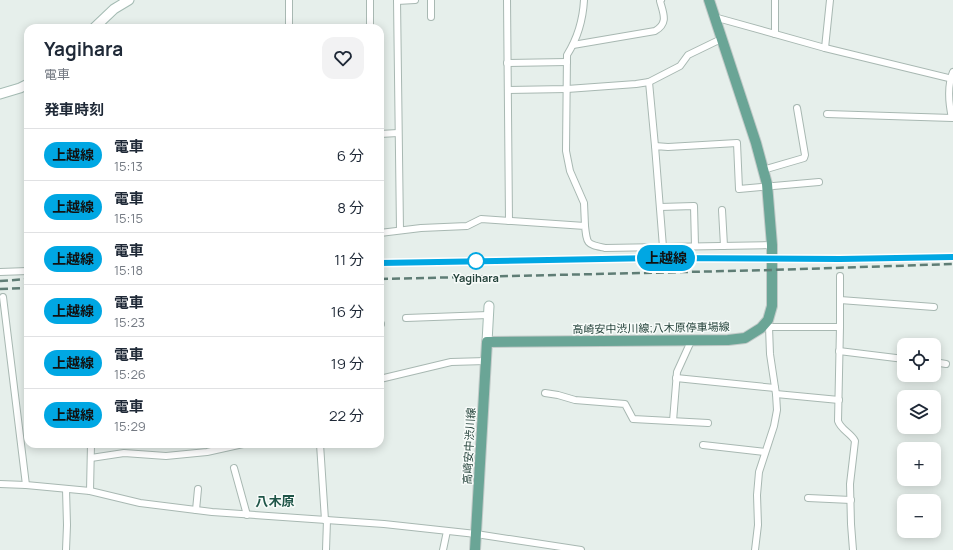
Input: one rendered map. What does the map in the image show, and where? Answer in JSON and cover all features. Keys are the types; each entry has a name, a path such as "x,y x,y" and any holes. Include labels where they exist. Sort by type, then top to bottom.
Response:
{"main road":[{"path":"707,1 714,16 756,143 768,186 772,245 772,306 767,325"},
{"name":"高崎安中渋川線;八木原停車場線","path":"487,342 692,339 728,340 745,338 767,325"},
{"name":"高崎安中渋川線","path":"475,550 487,342"}],"street":[{"path":"98,24 114,9 129,0"},
{"path":"289,0 289,24"},
{"path":"370,0 370,24"},
{"path":"400,230 397,0 415,0"},
{"path":"430,0 431,17"},
{"path":"507,0 509,221"},
{"path":"584,0 579,29 573,45 567,55 566,151 570,171 584,203 586,241 590,244 605,248 772,245"},
{"path":"573,45 655,31 661,28 664,20 661,0"},
{"path":"775,34 776,0"},
{"path":"825,48 830,0"},
{"path":"714,16 825,48 952,77 949,104 952,118 827,114"},
{"path":"508,90 567,89 649,82 680,66 688,55 721,39"},
{"path":"507,63 567,62"},
{"path":"649,82 663,247"},
{"path":"0,94 24,86"},
{"path":"763,170 804,158 806,156 797,108"},
{"path":"384,134 398,133"},
{"path":"655,146 668,147 737,144 739,189 819,182"},
{"path":"660,207 694,206 695,246"},
{"path":"722,210 724,246"},
{"path":"384,232 467,226 481,220 585,226"},
{"path":"0,272 24,271"},
{"path":"840,276 838,421 855,441 850,484 851,524 854,550"},
{"path":"3,297 26,485"},
{"path":"840,300 934,307"},
{"path":"406,318 489,311 487,342"},
{"path":"755,550 758,525 757,495 759,472 774,426 777,410 767,325 840,327"},
{"path":"0,337 7,336"},
{"path":"673,421 677,372 692,339"},
{"path":"839,351 897,358"},
{"path":"384,378 451,362 486,361"},
{"path":"941,363 946,364"},
{"path":"676,378 839,400"},
{"path":"544,393 575,400 625,404 633,419 708,423"},
{"path":"703,445 765,452"},
{"path":"90,492 91,448"},
{"path":"91,458 124,453 166,456 232,448"},
{"path":"320,448 326,520 326,550"},
{"path":"234,468 246,514"},
{"path":"0,484 26,485 90,492 140,503 196,510 476,534 581,550"},
{"path":"66,489 66,550"},
{"path":"196,510 198,489"},
{"path":"808,498 851,500"},
{"path":"443,550 447,531"}],"railway":[{"path":"384,263 655,258 840,259 953,257"},
{"path":"384,279 772,270 953,264"},
{"path":"0,281 24,279"},
{"path":"0,289 24,288"}],"train":[{"name":"上越線","path":"384,263 655,258 840,259 927,256 953,257"}],"place":[{"name":"Yagihara","path":"476,261"}],"district":[{"name":"八木原","path":"275,501"}]}
